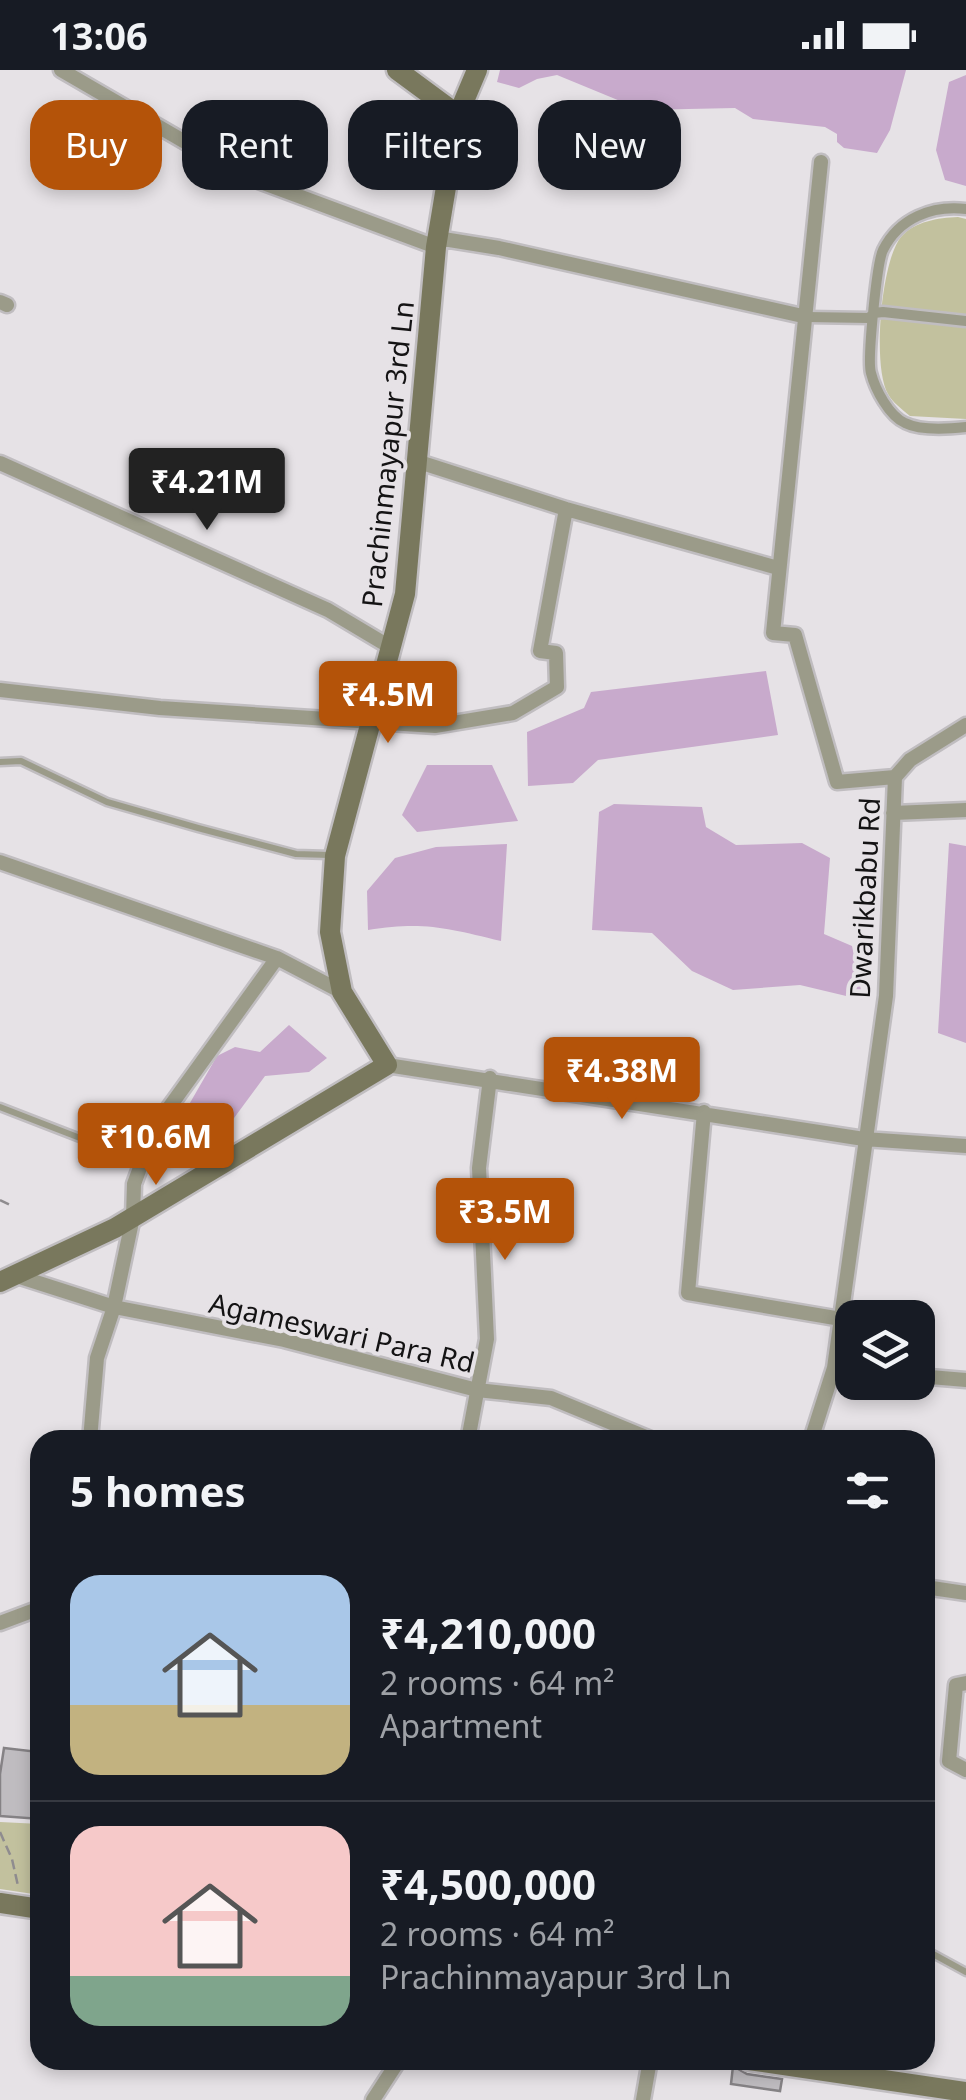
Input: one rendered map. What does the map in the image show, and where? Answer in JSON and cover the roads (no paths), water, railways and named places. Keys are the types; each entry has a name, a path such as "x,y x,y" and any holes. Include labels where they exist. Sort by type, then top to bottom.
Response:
{"main road":[{"path":"398,70 438,100"},
{"name":"Prachinmayapur 3rd Ln","path":"464,100 477,70"},
{"name":"Prachinmayapur 3rd Ln","path":"386,1065 342,992 330,932 335,856 404,594 436,242 445,190"},
{"path":"9,1279 133,1217 386,1065"},
{"path":"0,1902 30,1907"},
{"path":"817,2070 966,2092"}],"street":[{"path":"61,70 242,175 436,242 499,248 807,317 868,318 874,313 966,320"},
{"name":"Dwarikbabu Rd","path":"821,162 773,633 795,635 837,782 895,777 886,996 844,1300"},
{"path":"966,208 944,206 921,213 891,238 880,254 870,370 883,400 904,423 966,428"},
{"path":"416,462 778,568"},
{"path":"0,463 328,610 390,647"},
{"path":"0,690 160,708 435,726 513,713 557,686 556,653 540,651 566,509"},
{"path":"895,777 910,760 966,725"},
{"path":"893,813 966,810"},
{"path":"0,862 277,958 342,992"},
{"path":"91,1430 97,1358 114,1307 133,1217 134,1184 154,1127 277,958"},
{"path":"386,1065 704,1112 864,1144 966,1146"},
{"path":"470,1430 487,1338 480,1168 490,1078"},
{"path":"704,1112 688,1293 835,1319"},
{"name":"Agameswari Para Rd","path":"9,1279 114,1307 284,1340 478,1390 551,1398 629,1430"},
{"name":"Dwarikbabu Rd","path":"814,1430 835,1361"},
{"path":"935,1377 966,1380"},
{"path":"935,1589 966,1593"},
{"path":"0,1623 30,1612"},
{"path":"963,1769 949,1761 956,1685 966,1684"},
{"path":"373,2100 392,2070"},
{"path":"643,2100 648,2070"}],"lane":[{"path":"0,762 21,761 107,802 198,828 296,854 335,856"},
{"path":"0,1107 142,1162"},
{"path":"935,1955 966,1972"}]}
